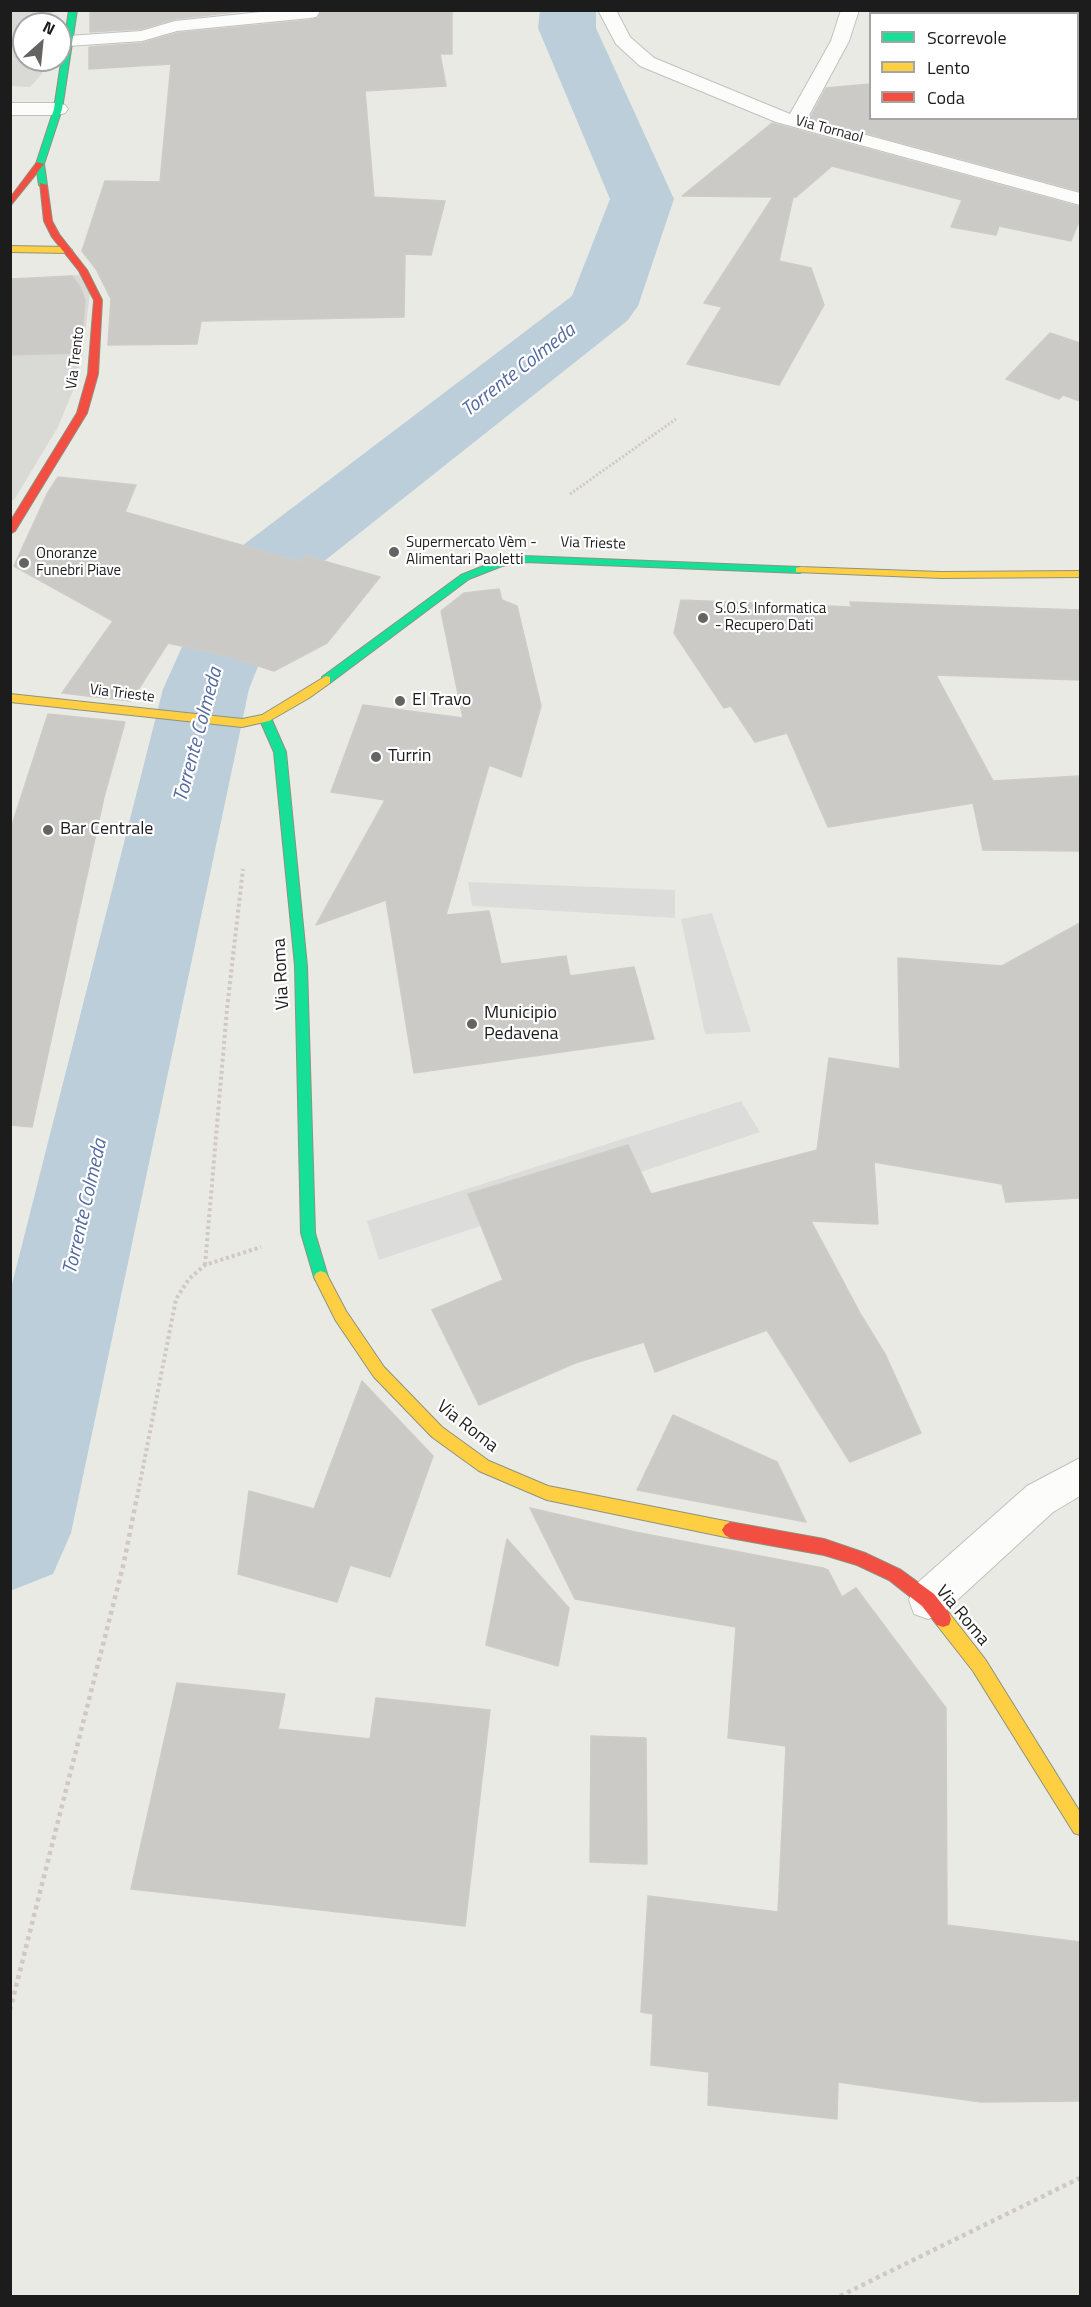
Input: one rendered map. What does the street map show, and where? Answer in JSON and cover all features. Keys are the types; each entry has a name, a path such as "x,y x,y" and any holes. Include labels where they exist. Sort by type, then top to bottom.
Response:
{"main road":[{"name":"Via Trento","path":"10,531 82,413 90,391 98,300 93,286 55,235 48,221 40,164 58,109 63,72"},
{"path":"10,204 40,164"},
{"path":"10,249 68,250"},
{"name":"Via Trieste","path":"10,698 228,723 242,723 266,718 305,695 465,577 500,562 525,559 941,575 1080,574"},
{"name":"Via Roma","path":"266,718 280,752 301,966 308,1233 317,1268 341,1316 379,1372 437,1432 484,1466 547,1493 635,1512 824,1547 859,1558 895,1575 928,1600 979,1665 1080,1827"}],"street":[{"path":"72,41 142,36 175,26 310,13 310,10"},
{"name":"Via Tornaol","path":"607,10 621,40 647,62 790,120 1080,199"},
{"path":"790,120 840,40 850,10"},
{"path":"10,109 58,109"},
{"path":"928,1600 1040,1499 1080,1476"}],"path":[{"path":"570,494 676,419"},
{"path":"205,1265 227,1009 243,868"},
{"path":"10,2010 124,1562 176,1299 189,1279 205,1265 308,1233"},
{"path":"840,2296 1080,2178"}],"shaded area":[{"path":"11,10 53,11 12,12 12,72 42,72 30,87 11,86"},
{"path":"79,275 90,292 83,353 75,386 58,427 14,500 10,499 10,279"},
{"path":"468,882 675,890 675,918 472,906"},
{"path":"712,913 751,1032 705,1034 681,919"},
{"path":"741,1101 760,1132 379,1260 367,1221"}],"building":[{"path":"90,10 254,10 175,19 141,29 90,32"},
{"path":"321,10 452,10 452,54 440,54 446,86 365,91 374,197 445,201 431,255 405,254 404,317 201,321 197,344 108,345 111,299 96,269 82,251 105,181 160,182 171,64 89,69 89,47 142,43 177,33 310,20 318,18"},
{"path":"869,84 869,120 1079,120 1080,118 1080,191 810,118 826,88"},
{"path":"772,123 1080,207 1080,219 1071,241 999,226 996,235 951,227 962,200 832,166 796,197 793,197 779,261 811,268 824,305 779,385 687,364 722,307 704,303 773,197 682,196"},
{"path":"72,276 85,300 81,353 10,355 10,279"},
{"path":"1050,333 1080,343 1080,401 1063,395 1059,399 1006,379"},
{"path":"58,477 136,485 125,512 301,562 306,556 380,577 327,643 274,671 231,657 168,643 131,701 62,693 113,621 14,566 47,494"},
{"path":"499,589 502,600 517,606 541,706 521,777 489,765 446,915 489,911 501,964 566,956 570,976 634,967 654,1039 414,1073 386,900 316,925 385,800 331,792 363,705 463,718 441,611 464,593"},
{"path":"681,600 851,607 850,602 1080,610 1080,680 936,675 993,781 1080,776 1080,851 983,850 973,803 828,827 787,733 755,742 731,706 724,708 674,633"},
{"path":"48,714 125,722 104,797 32,1127 10,1125 10,831"},
{"path":"1080,923 1080,1198 1006,1202 1002,1184 874,1162 878,1224 811,1221 861,1315 885,1354 921,1433 850,1462 767,1330 655,1372 644,1342 575,1363 479,1405 432,1310 503,1280 468,1194 628,1145 651,1194 817,1150 829,1058 900,1069 898,958 1002,966"},
{"path":"362,1381 433,1456 390,1577 350,1565 337,1602 238,1574 249,1491 314,1509"},
{"path":"673,1415 777,1462 806,1522 637,1490"},
{"path":"530,1508 635,1532 823,1568 828,1570 842,1597 856,1588 946,1708 947,1925 1080,1942 1080,2101 981,2102 838,2082 837,2119 708,2105 709,2072 651,2065 653,2014 641,2012 648,1896 778,1912 786,1746 728,1738 736,1627 575,1599"},
{"path":"507,1539 569,1608 558,1666 486,1645"},
{"path":"177,1683 285,1694 278,1729 370,1739 376,1698 490,1710 465,1926 131,1889"},
{"path":"591,1736 646,1738 647,1864 590,1862"}],"waterway":[{"name":"Torrente Colmeda","path":"10,1533 206,689 254,576 603,306 642,199 567,28 568,10"}],"traffic: fast":[{"path":"43,185 40,164 58,109 73,10"},
{"path":"326,680 465,577 500,563 525,559 800,570"},
{"path":"265,718 280,752 301,966 308,1233 321,1277"}],"traffic: slow":[{"path":"10,249 68,250"},
{"path":"800,570 941,575 1080,574"},
{"path":"10,698 242,723 265,718 326,680"},
{"path":"321,1277 341,1316 379,1372 437,1432 484,1466 547,1493 730,1530"},
{"path":"943,1619 979,1665 1080,1827"}],"traffic: jam":[{"path":"10,204 40,164"},
{"path":"10,531 82,413 93,374 98,300 83,270 55,235 48,221 43,185"},
{"path":"730,1530 824,1547 859,1558 895,1575 928,1600 943,1619"}],"place":[{"name":"Supermercato Vèm - Alimentari Paoletti","path":"394,552"},
{"name":"Onoranze Funebri Piave","path":"24,563"},
{"name":"S.O.S. Informatica - Recupero Dati","path":"703,618"},
{"name":"El Travo","path":"400,701"},
{"name":"Turrin","path":"376,757"},
{"name":"Bar Centrale","path":"48,830"},
{"name":"Municipio Pedavena","path":"472,1024"}]}
